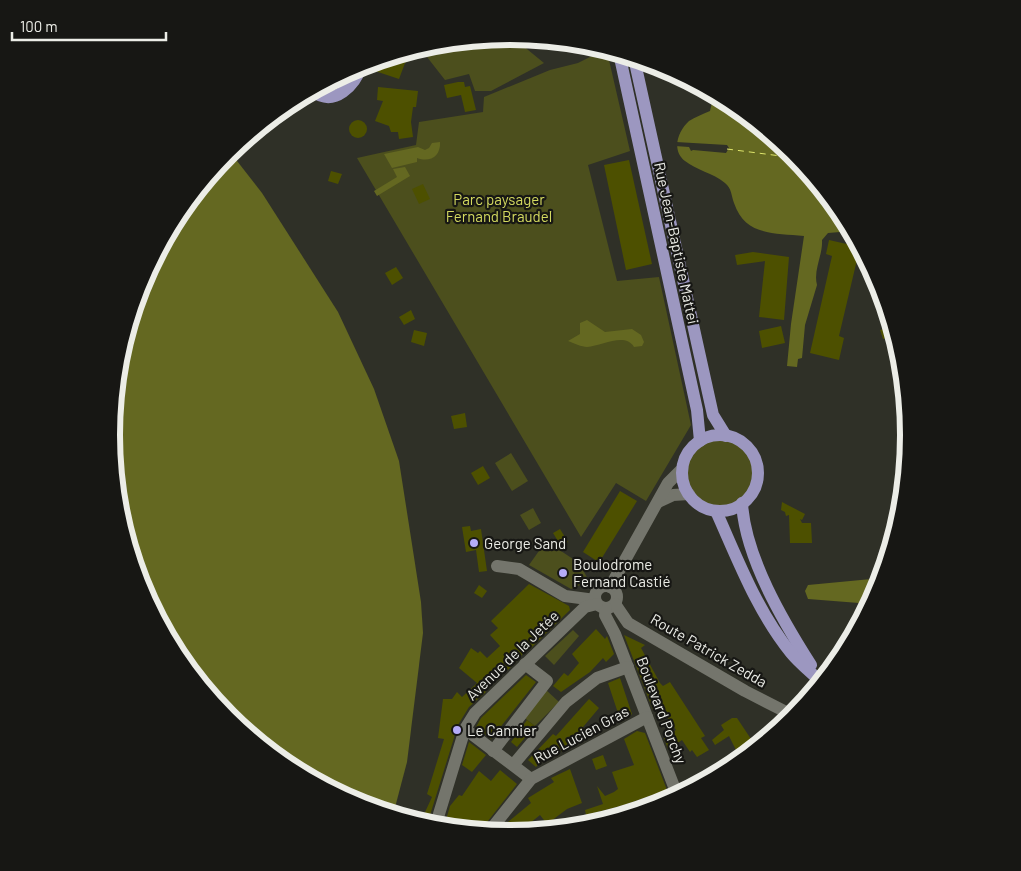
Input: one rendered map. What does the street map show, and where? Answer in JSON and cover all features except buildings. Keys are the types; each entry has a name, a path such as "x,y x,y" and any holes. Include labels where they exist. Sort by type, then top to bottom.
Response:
{"main road":[{"name":"Rue Jean-Baptiste Mattei","path":"621,61 697,410 700,441"},
{"name":"Rue Jean-Baptiste Mattei","path":"636,66 712,415 726,436"},
{"path":"320,95 325,97 345,91 356,81 358,76"},
{"path":"726,436 746,446 751,452 758,475 753,491 742,503 730,509 716,511 696,502 689,494 683,482 682,469 685,458 700,441 708,437 726,436"},
{"path":"742,503 743,520 756,562 786,622 818,675"},
{"path":"716,511 745,579 764,613 792,654 817,677"}],"street":[{"path":"497,566 519,569 565,596 603,604 617,594 610,587 668,483 682,469"},
{"path":"658,502 673,495 689,494"},
{"name":"Avenue de la Jetée","path":"438,819 465,729 474,713 585,607 603,604 595,594 599,588 610,587"},
{"name":"Route Patrick Zedda","path":"603,604 622,616 628,623 745,691 787,712"},
{"name":"Boulevard Porchy","path":"603,604 605,615 615,634 675,789"},
{"path":"615,634 622,616"},
{"path":"493,751 547,681 525,664"},
{"path":"513,765 566,702 597,678 628,667"},
{"name":"Rue Lucien Gras","path":"531,779 647,717"},
{"path":"465,729 531,779 494,825"}],"green space":[{"path":"523,45 544,63 491,91 475,91 469,74 445,80 427,57 431,54 460,48"},
{"name":"Parc paysager Fernand Braudel","path":"594,55 607,57 609,60 630,151 588,165 617,281 659,277 691,425 646,501 616,483 581,537 357,158 416,145 419,122 483,112 484,97 550,70 578,63"},
{"path":"720,435 734,438 747,446 755,459 758,473 755,487 747,500 734,508 720,511 706,508 693,500 685,487 682,473 685,459 693,446 706,438"},
{"path":"511,453 528,481 512,491 495,463"},
{"path":"533,508 541,523 529,530 520,515"},
{"name":"Boulodrome Fernand Castié","path":"546,541 579,563 589,581 571,589 529,565"},
{"path":"573,630 579,636 554,665 545,656"},
{"path":"545,689 559,702 535,726 522,716"}],"shaded area":[{"path":"712,101 748,126 787,159 820,198 843,232 828,233 822,240 816,274 817,285 805,325 802,358 798,359 797,367 787,366 804,236 762,231 745,222 739,214 727,185 689,164 681,157 677,146 679,135 685,125 696,117 710,111"},
{"path":"440,142 439,151 434,157 426,160 417,158 417,162 392,168 384,154 418,147 425,150 432,143"},
{"path":"235,158 262,193 338,312 374,389 399,461 421,602 423,633 407,762 395,808 361,796 315,774 253,729 217,693 172,631 150,585 133,537 123,486 120,436 123,385 133,334 150,286 172,240 201,198"},
{"path":"405,167 410,176 377,196 374,191 397,177 393,169"},
{"path":"587,320 605,332 632,329 641,335 644,342 642,346 634,347 630,343 619,340 587,347 568,341 580,334 580,323"},
{"path":"873,579 862,606 859,603 808,599 805,591 808,585"}],"pier":[{"path":"676,142 727,145 729,148 726,153 691,151 689,147 675,146"}],"ferry route":[{"path":"727,149 784,156"}],"place":[{"name":"George Sand","path":"474,543"},
{"name":"Boulodrome Fernand Castié","path":"563,573"},
{"name":"Le Cannier","path":"457,730"}]}
